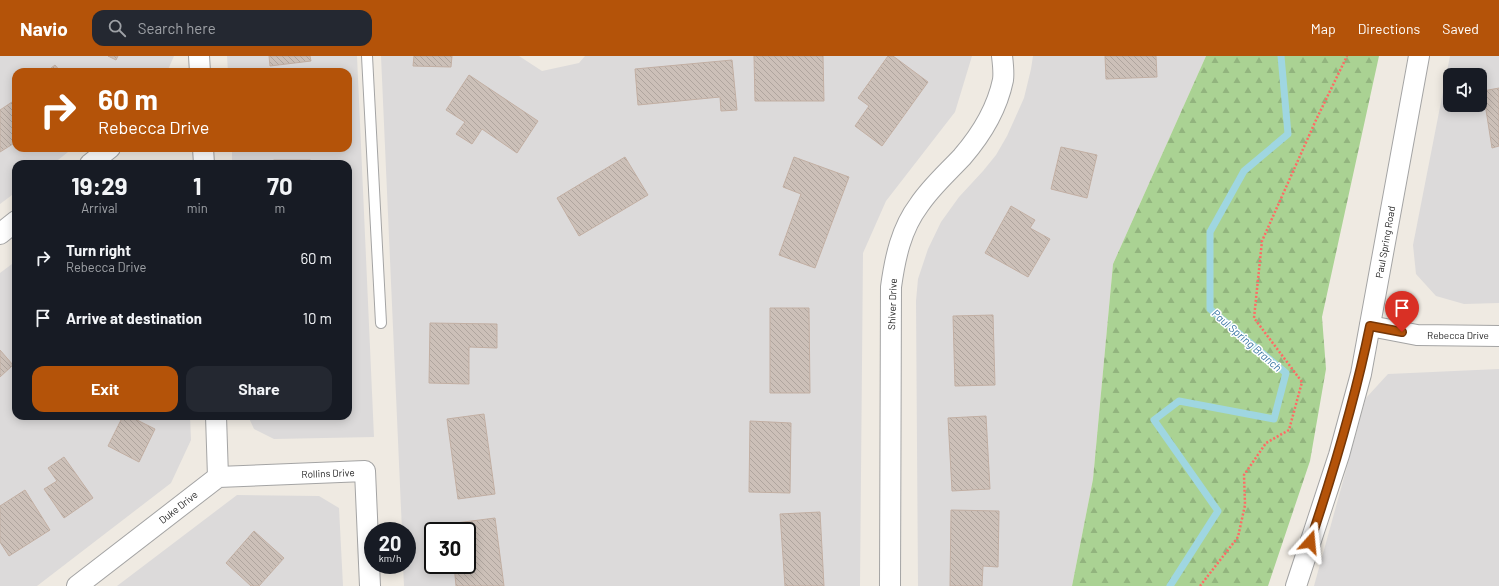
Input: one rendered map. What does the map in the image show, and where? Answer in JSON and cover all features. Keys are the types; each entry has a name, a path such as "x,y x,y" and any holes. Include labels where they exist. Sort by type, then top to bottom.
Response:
{"street":[{"path":"199,56 200,68"},
{"name":"Shiver Drive","path":"890,586 891,288 894,262 903,234 918,206 931,189 976,140 988,122 1003,79 1002,56"},
{"name":"Paul Spring Road","path":"1296,586 1339,455 1361,374 1419,56"},
{"path":"95,160 105,152"},
{"path":"0,234 12,224"},
{"name":"Rebecca Drive","path":"1370,326 1417,335 1499,336"},
{"path":"216,420 218,476"},
{"name":"Rollins Drive","path":"218,476 365,471 370,586"},
{"name":"Duke Drive","path":"77,586 218,476"}],"lane":[{"path":"367,56 381,323"}],"path":[{"path":"1200,586 1238,537 1245,505 1244,475 1266,443 1289,430 1291,423 1302,382 1254,318 1262,241 1316,120 1347,56"}],"shaded area":[{"path":"0,56 174,56 169,68 12,68 12,152 68,152 58,160 12,160 12,195 0,204"},
{"path":"227,56 357,56 374,437 274,439 254,429 250,420 352,420 352,160 232,160 232,152 352,152 352,68 228,68"},
{"path":"381,56 519,56 542,71 579,63 585,56 972,56 955,112 886,201 863,253 860,586 404,586 403,574 416,574 416,522 402,522"},
{"path":"1033,56 1206,56 1113,264 1093,479 1072,586 918,586 916,301 918,279 928,249 941,222 959,197 996,155 1007,136 1024,98"},
{"path":"1450,56 1499,56 1499,303 1464,304 1436,296 1416,274 1413,245 1443,92 1443,112 1487,112 1487,68 1448,68"},
{"path":"12,264 12,420 190,420 191,440 171,483 37,586 0,586 0,273"},
{"path":"1499,369 1499,586 1314,586 1366,398 1388,374"},
{"path":"237,495 319,496 339,508 343,586 117,586"}],"green space":[{"path":"1206,56 1379,56 1322,317 1326,369 1310,461 1268,586 1072,586 1093,479 1113,264"}],"building":[{"path":"108,56 118,56 116,60"},
{"path":"269,56 310,56 311,61 270,66"},
{"path":"414,56 452,56 451,67 413,66"},
{"path":"754,56 823,56 824,101 755,101"},
{"path":"888,56 893,56 928,82 882,146 855,126 869,106 858,98"},
{"path":"1105,56 1156,56 1157,77 1106,79"},
{"path":"732,60 737,110 721,111 720,97 638,105 635,69"},
{"path":"469,75 538,121 517,153 482,129 472,144 456,134 465,122 446,110"},
{"path":"1499,88 1499,146 1492,148 1486,112 1487,90"},
{"path":"12,102 12,144 0,152 0,110"},
{"path":"1061,147 1097,155 1087,198 1051,189"},
{"path":"625,157 648,195 579,236 557,198"},
{"path":"794,157 849,177 815,268 779,255 801,194 783,187"},
{"path":"1011,206 1035,220 1030,228 1050,239 1028,277 985,253"},
{"path":"770,308 809,308 810,393 770,393"},
{"path":"993,315 995,385 955,386 953,316"},
{"path":"430,323 497,324 497,348 469,347 469,384 429,383"},
{"path":"0,350 12,364 12,366 0,377"},
{"path":"484,414 495,494 458,499 447,419"},
{"path":"986,416 990,489 952,491 948,418"},
{"path":"121,420 137,420 155,429 139,462 108,446"},
{"path":"750,421 791,423 790,493 749,492"},
{"path":"64,457 93,498 64,518 44,489 57,481 48,468"},
{"path":"25,490 50,530 9,556 0,542 0,506"},
{"path":"951,510 999,511 998,567 983,566 982,586 950,586"},
{"path":"820,512 824,586 785,586 780,514"},
{"path":"495,518 504,586 456,586 455,574 476,574 476,522 464,522"},
{"path":"254,531 284,558 259,586 251,586 226,563"}],"waterway":[{"name":"Paul Spring Branch","path":"1170,586 1218,511 1154,420 1179,401 1274,419 1286,373 1210,309 1210,232 1244,171 1288,134 1281,56"}],"route":[{"path":"1310,542 1339,455 1361,374 1370,326 1402,332"}]}
